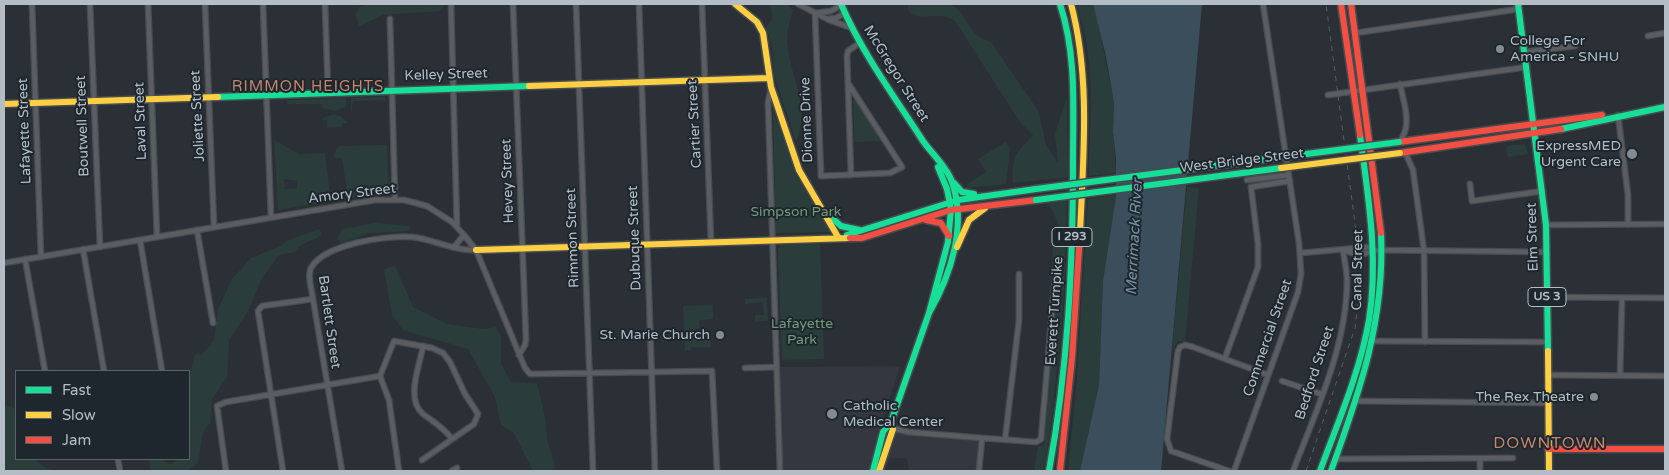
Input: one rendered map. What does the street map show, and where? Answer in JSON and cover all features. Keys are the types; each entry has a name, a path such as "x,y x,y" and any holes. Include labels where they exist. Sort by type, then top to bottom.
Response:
{"main road":[{"path":"735,4 757,22 763,33 771,87 799,170 838,237"},
{"name":"McGregor Street","path":"842,4 853,29 932,155 945,180 951,210 952,228 949,242 930,300 928,314 873,471"},
{"name":"Everett Turnpike","path":"1049,471 1061,390 1073,223 1074,74 1068,33 1060,4"},
{"name":"Everett Turnpike","path":"1060,471 1081,234 1084,91 1080,38 1071,4"},
{"name":"Canal Street","path":"1320,471 1356,372 1372,296 1374,250 1341,4"},
{"name":"Canal Street","path":"1331,471 1375,342 1381,294 1383,250 1351,4"},
{"name":"Elm Street","path":"1518,6 1546,225 1549,471"},
{"name":"Kelley Street","path":"4,104 769,78"},
{"path":"1618,115 1665,107"},
{"name":"West Bridge Street","path":"958,200 1036,188 1534,123 1605,114 1618,115"},
{"name":"West Bridge Street","path":"951,210 1403,152 1563,129 1618,115"},
{"name":"McGregor Street","path":"928,314 936,302 955,243 958,209 958,200 951,180 932,155"},
{"path":"951,180 965,193 995,194"},
{"path":"838,237 958,200"},
{"path":"947,271 969,220 978,210 993,204"},
{"path":"819,205 841,226 856,230 872,228"},
{"path":"476,250 865,237 951,210"},
{"path":"905,224 930,219 940,222 948,230 949,242"},
{"name":"McGregor Street","path":"879,471 890,425"},
{"path":"1548,449 1665,449"}],"street":[{"name":"Lafayette Street","path":"32,4 41,257"},
{"name":"Boutwell Street","path":"90,4 100,247"},
{"name":"Laval Street","path":"148,4 157,237"},
{"name":"Joliette Street","path":"205,4 214,227"},
{"path":"263,4 271,217"},
{"path":"326,4 328,92"},
{"path":"451,4 457,227"},
{"name":"Hevey Street","path":"513,4 526,339 519,355"},
{"name":"Rimmon Street","path":"576,4 593,471"},
{"name":"Dubuque Street","path":"639,4 655,471"},
{"name":"Cartier Street","path":"702,4 711,242"},
{"path":"799,4 825,18 853,29"},
{"path":"815,13 832,11 842,4"},
{"name":"Commercial Street","path":"1234,471 1298,292 1301,274 1290,181 1263,4"},
{"path":"1355,33 1518,6"},
{"name":"Dionne Drive","path":"815,13 820,174 823,176 851,175"},
{"path":"825,18 836,18 845,13"},
{"path":"390,19 395,200"},
{"path":"1648,36 1665,33"},
{"path":"848,83 902,167 890,174 851,175 848,83 848,51 861,42"},
{"path":"1525,52 1575,46"},
{"path":"1328,95 1526,67"},
{"path":"1399,142 1406,134 1407,124 1400,84"},
{"path":"771,87 768,103 780,471"},
{"path":"1618,115 1628,194 1628,225"},
{"path":"1403,152 1413,170 1424,251 1425,342"},
{"path":"1247,180 1289,175"},
{"path":"1225,358 1258,267 1258,244 1251,187 1290,181"},
{"path":"1470,184 1472,201 1543,191"},
{"name":"Amory Street","path":"4,263 367,202 395,200 427,206 457,227 476,250 519,355 530,374 589,373"},
{"path":"1546,225 1665,224"},
{"path":"197,230 213,323"},
{"path":"454,247 464,234"},
{"name":"Bartlett Street","path":"342,471 310,274 312,267 328,255 349,245 372,239 397,236 426,239 454,247 476,250"},
{"path":"140,240 162,370"},
{"path":"1300,253 1368,247 1374,250 1547,252"},
{"path":"83,249 104,370"},
{"name":"Bedford Street","path":"1293,471 1322,394 1336,351 1344,317 1347,281 1343,250"},
{"path":"25,259 45,370"},
{"path":"1005,440 1018,320 1019,274"},
{"path":"890,425 908,432 1036,442 1041,439 1055,277"},
{"path":"1547,297 1665,298"},
{"path":"1620,375 1622,298"},
{"path":"284,471 259,308 314,299"},
{"path":"399,471 389,400 380,376 394,341 438,350 447,357 465,394 478,414 474,424 422,460"},
{"path":"1364,341 1548,342"},
{"path":"1229,471 1171,451 1167,439 1180,347 1184,345 1193,347 1268,375"},
{"path":"423,346 414,392 416,404 418,409 442,427 452,439"},
{"path":"745,368 777,367"},
{"path":"589,373 712,371 717,471"},
{"path":"1548,375 1665,376"},
{"path":"226,471 217,406 380,376"},
{"path":"1282,381 1322,394"},
{"path":"1356,401 1548,403"},
{"path":"979,471 982,438"},
{"path":"1335,459 1480,460 1512,458"},
{"path":"1480,460 1480,471"}],"shaded area":[{"name":"Catholic Medical Center","path":"777,367 900,367 882,421 892,431 982,438 979,471 909,471 907,459 897,458 889,459 885,471 780,471"}],"green space":[{"path":"934,2 949,4 960,12 976,34 991,42 1039,112 1046,145 1058,163 1055,134 1067,97 1068,177 1013,183 1013,165 1016,155 1033,135 1020,122 955,21 942,16 916,15 909,12 907,4"},
{"path":"373,4 444,4 440,11 383,15 359,26 356,14 359,7"},
{"path":"770,4 786,4 793,10 787,37 789,54 801,104 802,116 796,142 774,74 772,47 766,27 773,18"},
{"path":"1076,4 1093,4 1097,16 1114,103 1113,132 1116,173 1089,176 1090,67 1083,25"},
{"path":"385,97 386,105 384,100 353,101 351,113 351,98"},
{"path":"346,98 346,107 334,111 323,108 322,104 287,104 287,100"},
{"path":"855,100 882,141 855,142 853,101"},
{"name":"Simpson Park","path":"773,109 796,175 831,232 776,233"},
{"path":"334,114 342,117 347,123 342,123 342,127 327,128 327,120 323,120 323,118"},
{"path":"274,140 299,154 325,153 330,196 325,196 325,202 278,210","holes":["284,179 297,181 297,188 285,189"]},
{"path":"1006,142 1010,149 1006,184 966,188 968,184 986,172 978,159"},
{"path":"1525,144 1528,154 1508,157 1506,146"},
{"path":"387,145 389,193 348,199 342,158 334,158 336,149 339,146"},
{"path":"1187,187 1199,188 1185,341 1178,341 1172,351"},
{"path":"1116,195 1103,281 1099,385 1080,471 1068,471 1076,390 1088,199"},
{"path":"1067,201 1064,294 1053,409 1044,471 1034,471 1038,446 1044,446 1059,275 1051,274 1055,227 1059,226 1051,207 1044,204"},
{"path":"374,223 410,226 409,231 369,233 341,243 337,239 342,229"},
{"path":"319,229 322,234 301,245 295,252 279,255 262,278 248,311 229,340 227,377 212,399 210,423 203,432 198,463 188,471 150,471 149,460 162,460 170,464 178,460 190,460 190,375 195,354 202,355 214,340 218,309 232,279 251,258 281,246 286,241"},
{"name":"Lafayette Park","path":"820,244 824,359 782,360 778,248 781,245"},
{"path":"395,266 413,307 447,324 483,329 496,327 501,337 501,364 511,382 537,383 545,417 547,440 556,468 549,471 533,471 514,433 501,425 495,397 468,349 403,330 392,315 384,269"},
{"path":"767,298 768,321 755,322 755,315 764,315 762,302 745,304 745,299"},
{"path":"713,305 713,319 699,320 699,328 696,329 696,339 711,340 711,347 691,347 691,350 685,350 683,306"},
{"path":"4,404 15,409 15,460 35,460 48,469 59,471 4,471"}],"water":[{"name":"Merrimack River","path":"1093,4 1202,4 1161,471 1080,471 1099,385 1103,281 1116,196 1116,159 1113,132 1114,103 1106,56"}],"railway":[{"path":"1306,471 1355,328 1358,302 1359,254 1326,4"}],"traffic: fast":[{"path":"841,4 849,22 879,74 923,141 947,171 952,182 958,215 957,232 950,266 929,313"},
{"path":"1049,471 1065,355 1072,240 1073,82 1069,43 1060,4"},
{"path":"1518,4 1546,225 1548,351"},
{"path":"218,97 529,86"},
{"path":"1561,129 1665,107"},
{"path":"1320,471 1360,359 1372,297 1373,250 1360,135"},
{"path":"1036,189 1399,142"},
{"path":"873,471 883,432 891,422 929,313 948,242 951,209 947,189 938,167"},
{"path":"1036,200 1281,168"},
{"path":"954,183 962,192 974,194"},
{"path":"847,235 958,200 1036,189"},
{"path":"825,212 841,226 859,230"},
{"path":"1331,471 1361,383 1375,325 1379,296 1381,233"}],"traffic: slow":[{"path":"735,4 757,22 763,33 771,87 799,170 838,237"},
{"path":"1071,4 1077,32 1083,90 1084,148 1080,234"},
{"path":"529,86 769,78"},
{"path":"4,104 218,97"},
{"path":"1281,168 1400,153"},
{"path":"957,247 969,220 985,208"},
{"path":"476,250 850,238"},
{"path":"1548,351 1549,471"},
{"path":"879,471 893,429 891,422"}],"traffic: jam":[{"path":"1341,4 1360,135"},
{"path":"1351,4 1381,233"},
{"path":"1399,142 1602,115"},
{"path":"1400,153 1561,129"},
{"path":"850,238 862,238 951,210 1036,200"},
{"path":"926,220 941,223 949,236"},
{"path":"1060,471 1072,358 1080,234"},
{"path":"1548,449 1665,449"}],"place":[{"name":"College For America - SNHU","path":"1500,49"},
{"name":"ExpressMED Urgent Care","path":"1632,154"},
{"name":"St. Marie Church","path":"720,335"},
{"name":"The Rex Theatre","path":"1594,397"},
{"name":"Catholic Medical Center","path":"832,414"}],"district":[{"name":"RIMMON HEIGHTS","path":"308,87"},
{"name":"DOWNTOWN","path":"1550,444"}]}
